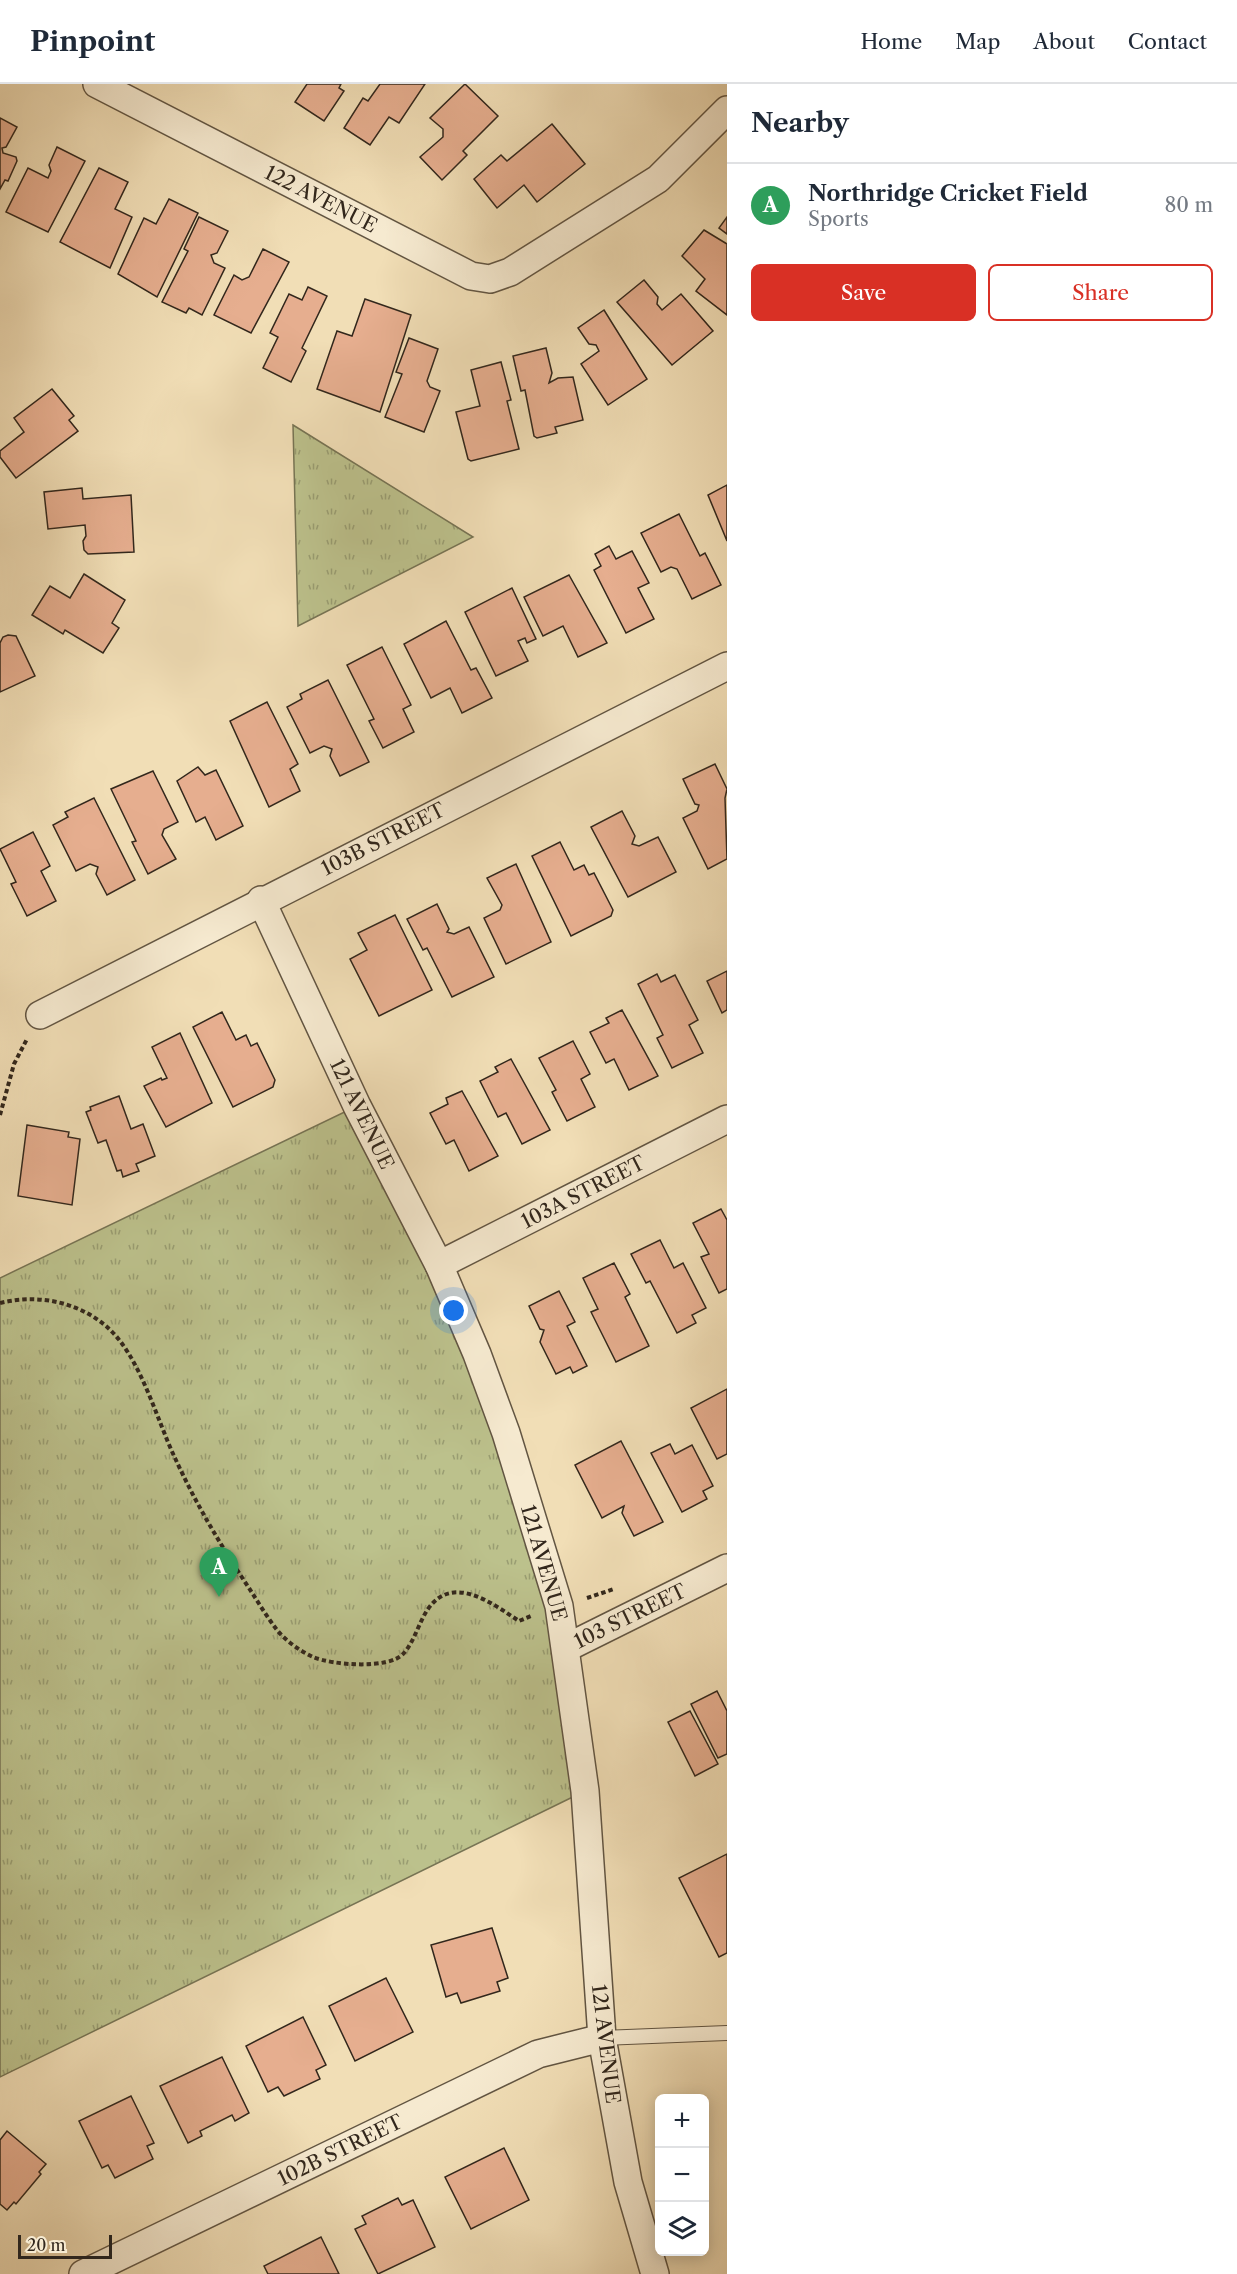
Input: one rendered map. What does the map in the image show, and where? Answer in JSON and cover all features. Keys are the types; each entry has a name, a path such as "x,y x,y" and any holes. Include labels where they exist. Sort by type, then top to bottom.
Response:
{"street":[{"name":"122 AVENUE","path":"97,84 471,276 490,279 510,272 658,179 727,110"},
{"name":"103B STREET","path":"40,1014 261,900 727,666"},
{"name":"121 AVENUE","path":"261,900 357,1106 439,1265 506,1433 559,1606 585,1791 602,2038 627,2182 655,2274"},
{"name":"103A STREET","path":"439,1265 727,1119"},
{"name":"103 STREET","path":"566,1648 727,1568"},
{"name":"102B STREET","path":"82,2274 538,2054 602,2038"}],"lane":[{"path":"602,2038 727,2033"}],"path":[{"path":"0,1115 14,1064 40,1014"},
{"path":"0,1303 22,1298 75,1307 106,1326 128,1351 175,1459 218,1542 278,1630 299,1649 315,1658 362,1665 385,1664 404,1654 436,1599 455,1592 477,1595 519,1621 617,1588"}],"green space":[{"path":"293,425 473,537 298,626"},
{"path":"357,1106 439,1265 559,1606 585,1791 0,2077 0,1278"}],"building":[{"path":"307,84 341,84 339,88 344,91 324,121 295,102"},
{"path":"380,84 425,84 399,123 389,117 370,145 344,128 363,98 368,101"},
{"path":"465,84 498,116 463,151 467,155 442,180 420,157 443,137 443,129 430,118"},
{"path":"0,118 17,127 6,147 2,148 3,153 16,157 17,161 8,181 5,180 0,189"},
{"path":"552,124 585,164 537,202 524,185 497,208 474,179 501,155 507,161"},
{"path":"57,147 85,161 48,232 6,212 28,168 48,178 51,171 49,165"},
{"path":"99,168 128,182 115,209 132,217 110,268 60,242"},
{"path":"169,199 198,213 157,297 118,274 144,218 156,224"},
{"path":"199,217 228,231 217,253 211,255 214,263 225,268 202,315 189,308 186,313 162,302 188,251 184,249"},
{"path":"727,217 727,234 719,228"},
{"path":"704,230 727,244 727,315 696,291 705,279 682,256"},
{"path":"263,249 289,262 251,333 214,315 234,275 242,280 249,277"},
{"path":"644,280 658,297 657,304 662,310 681,294 713,331 672,365 617,302"},
{"path":"308,287 327,296 302,348 306,351 291,382 263,368 278,337 270,333 289,294 302,300"},
{"path":"365,299 411,315 380,412 317,389 337,331 352,336"},
{"path":"604,310 647,379 608,405 581,364 599,351 596,345 589,344 578,328"},
{"path":"409,338 438,349 427,381 430,387 440,391 424,432 385,417 402,374 396,372"},
{"path":"546,348 552,373 549,383 558,378 573,377 583,420 555,427 557,433 537,438 534,436 525,390 521,391 513,356"},
{"path":"501,362 511,400 507,401 519,449 471,461 468,459 456,412 480,406 471,370"},
{"path":"52,389 74,416 69,420 78,431 16,478 0,457 0,451 24,432 14,418"},
{"path":"727,485 727,541 708,495"},
{"path":"82,488 83,499 131,495 134,552 88,554 84,550 83,541 86,536 85,525 48,529 44,492"},
{"path":"679,514 700,556 705,553 721,585 692,599 677,569 671,567 661,572 641,533"},
{"path":"609,546 616,559 632,551 649,583 638,588 654,619 626,633 594,570 601,566 595,554"},
{"path":"84,574 125,600 112,623 119,628 103,653 65,630 63,634 32,615 50,586 70,598"},
{"path":"569,575 607,643 578,657 563,626 543,636 524,597"},
{"path":"512,588 536,639 527,643 525,638 518,641 528,661 496,676 465,612"},
{"path":"446,621 471,670 476,668 492,698 462,713 450,688 431,698 404,644"},
{"path":"16,636 35,676 0,692 0,643 3,637"},
{"path":"382,647 411,705 403,709 414,732 383,748 369,721 374,719 347,665"},
{"path":"328,680 369,762 340,776 330,756 332,749 324,746 310,753 287,707 302,699 300,694"},
{"path":"267,702 298,764 290,769 300,791 269,807 230,721"},
{"path":"715,764 727,789 725,798 727,859 708,869 683,818 697,811 699,805 695,804 683,779"},
{"path":"198,767 205,775 216,770 243,826 216,840 205,817 196,822 177,781"},
{"path":"153,771 178,822 164,829 162,835 176,859 148,874 132,842 136,841 111,789"},
{"path":"94,798 135,880 107,895 96,874 98,867 90,864 76,871 53,825 68,817 65,812"},
{"path":"622,811 635,836 632,844 639,846 658,837 676,872 628,897 591,827"},
{"path":"33,832 50,866 41,871 56,901 27,916 11,884 16,882 0,849"},
{"path":"560,842 574,870 584,865 589,875 594,873 613,910 611,916 571,936 532,856"},
{"path":"516,864 551,942 506,964 484,918 500,910 502,905 487,878"},
{"path":"437,904 449,929 447,932 454,934 469,927 494,977 452,997 427,948 423,950 407,919"},
{"path":"395,915 432,990 379,1016 350,959 367,950 358,933"},
{"path":"727,971 727,1010 722,1013 707,981"},
{"path":"657,974 661,982 675,975 698,1020 689,1025 703,1053 672,1068 657,1038 663,1035 638,984"},
{"path":"622,1010 658,1076 629,1090 614,1059 606,1063 590,1032 609,1023 606,1018"},
{"path":"222,1012 236,1040 246,1035 251,1046 257,1043 275,1080 273,1087 233,1107 193,1027"},
{"path":"180,1033 212,1103 166,1127 144,1086 161,1078 162,1080 167,1078 152,1047"},
{"path":"573,1041 590,1074 581,1079 595,1107 567,1121 552,1092 556,1090 539,1058"},
{"path":"511,1059 550,1130 522,1144 506,1113 498,1117 480,1081 498,1072 495,1067"},
{"path":"462,1091 498,1156 469,1171 454,1140 446,1144 430,1113 448,1104 446,1098"},
{"path":"119,1096 131,1129 143,1124 155,1156 136,1164 139,1171 123,1177 121,1170 117,1171 106,1140 98,1143 86,1112 91,1110 90,1107"},
{"path":"27,1125 69,1132 68,1137 80,1139 72,1205 18,1196"},
{"path":"721,1209 727,1220 727,1289 719,1293 701,1257 709,1254 693,1223"},
{"path":"660,1240 674,1268 683,1263 706,1308 692,1315 696,1323 677,1333 650,1281 646,1283 631,1254"},
{"path":"614,1263 630,1294 625,1297 649,1346 616,1362 591,1312 598,1309 583,1278"},
{"path":"559,1291 575,1322 567,1326 587,1366 573,1373 570,1367 556,1374 540,1342 544,1330 540,1329 529,1306"},
{"path":"727,1389 727,1454 717,1459 691,1408"},
{"path":"621,1441 663,1522 634,1536 622,1513 624,1506 602,1518 575,1465"},
{"path":"670,1444 675,1454 692,1445 713,1486 703,1491 707,1499 682,1512 651,1453"},
{"path":"717,1691 727,1711 727,1754 718,1758 691,1704"},
{"path":"690,1711 718,1764 695,1776 668,1722"},
{"path":"727,1854 727,1953 719,1957 679,1878"},
{"path":"492,1928 508,1978 497,1982 500,1991 461,2003 457,1993 446,1997 431,1945"},
{"path":"386,1978 413,2032 355,2061 329,2006"},
{"path":"303,2017 326,2065 316,2070 320,2079 284,2096 278,2087 268,2092 246,2046"},
{"path":"222,2057 249,2113 235,2121 232,2115 200,2131 202,2136 188,2143 160,2086"},
{"path":"131,2096 154,2143 147,2146 153,2159 115,2178 108,2165 102,2168 79,2121"},
{"path":"7,2131 46,2164 39,2172 41,2174 16,2204 14,2202 7,2210 0,2204 0,2140"},
{"path":"504,2148 529,2200 471,2229 445,2177"},
{"path":"398,2198 402,2205 413,2200 435,2247 378,2274 355,2229 366,2224 362,2216"},
{"path":"321,2237 339,2274 268,2274 264,2266"}],"place":[{"name":"Northridge Cricket Field","path":"219,1597"}]}
